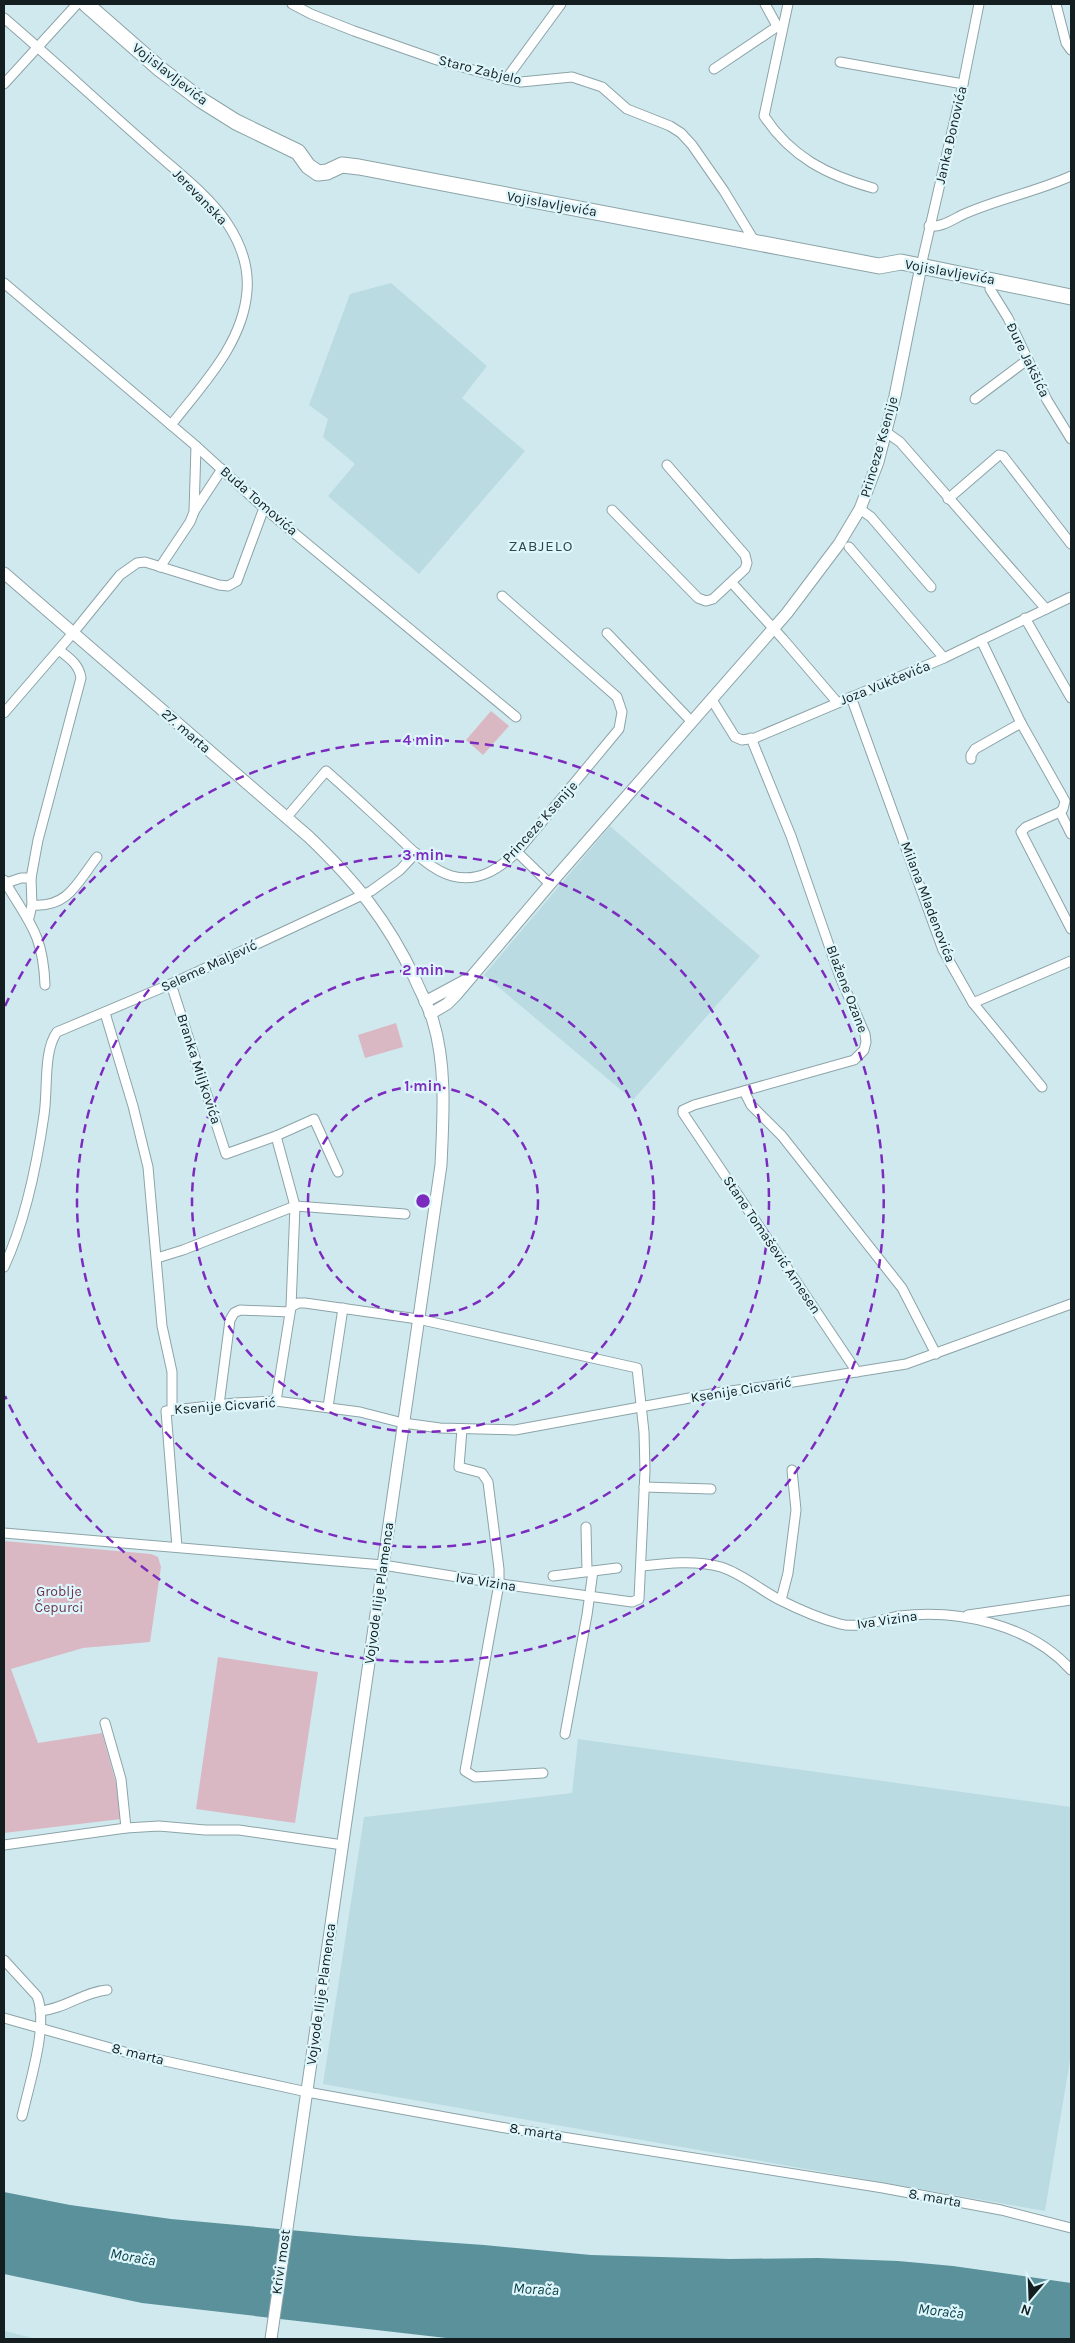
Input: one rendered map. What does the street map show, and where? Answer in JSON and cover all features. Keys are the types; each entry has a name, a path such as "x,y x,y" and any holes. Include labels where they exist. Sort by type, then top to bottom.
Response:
{"main road":[{"name":"Vojislavljevića","path":"86,4 169,77 227,117 298,152 308,166 318,172 327,172 342,165 359,167 878,266 901,262 1071,297"}],"street":[{"path":"4,84 77,4"},
{"name":"Staro Zabjelo","path":"293,4 311,14 437,60 506,79 521,82 572,78 591,82 602,87 627,110 670,126 681,133 692,144 724,191 755,242"},
{"path":"506,79 561,4"},
{"path":"765,4 781,28"},
{"path":"788,4 781,28 764,116 785,143 800,155 828,172 873,188"},
{"name":"Janka Đonovića","path":"921,266 963,84 979,4"},
{"path":"1056,4 1066,43 1071,50"},
{"name":"Jerevanska","path":"4,18 195,187 226,221 237,239 247,274 245,306 237,329 227,351 171,425"},
{"path":"714,69 781,28"},
{"path":"840,62 963,84"},
{"path":"929,226 939,226 980,207 1033,191 1071,176"},
{"name":"Princeze Ksenije","path":"430,1014 447,1004 712,700 821,571 860,509 886,432 921,266"},
{"name":"Đure Jakšića","path":"990,279 990,289 1008,318 1047,400 1071,437"},
{"name":"Buda Tomovića","path":"4,283 196,446 264,508 516,717"},
{"path":"976,399 1027,360"},
{"path":"886,432 896,438 1046,609"},
{"path":"194,512 196,446"},
{"path":"948,499 999,455 1003,456 1071,544"},
{"path":"612,510 701,600 710,601 732,584 745,570 747,563 745,555 667,466"},
{"path":"160,567 222,469"},
{"path":"4,713 59,650 120,575 130,566 145,562 219,585 228,586 237,581 264,508"},
{"path":"860,509 876,524 931,587"},
{"path":"849,548 944,658"},
{"name":"27. marta","path":"4,573 339,866 364,894 394,936 425,1002"},
{"path":"732,584 837,702"},
{"name":"Princeze Ksenije","path":"286,818 326,771 416,853 433,866 451,876 465,878 491,873 506,863 517,852 619,729 622,712 617,697 502,596"},
{"name":"Joza Vukčevića","path":"751,738 944,658 1071,597"},
{"path":"1025,618 1071,698"},
{"path":"607,633 692,722"},
{"path":"981,640 1021,723 1065,801 1064,809 1060,812 1026,827 1021,832 1071,929"},
{"path":"29,918 32,905 31,878 38,840 81,678 78,667 59,650"},
{"name":"Milana Mladenovića","path":"851,697 940,942 973,1003 1042,1087"},
{"path":"712,700 733,735 742,740 751,738"},
{"path":"972,759 971,755 975,749 1021,723"},
{"name":"Blažene Ozane","path":"687,1120 683,1110 687,1108 854,1060 862,1054 866,1042 865,1034 840,977 791,836 751,738"},
{"path":"1060,812 1071,834"},
{"path":"517,852 550,884"},
{"path":"364,894 400,870 416,853"},
{"path":"32,905 41,906 61,901 97,857"},
{"path":"31,878 5,881 29,918 42,953 45,985"},
{"name":"Seleme Maljević","path":"4,1267 27,1197 39,1148 47,1093 50,1051 54,1036 60,1029 105,1014 364,894"},
{"path":"973,1003 1071,961"},
{"name":"Princeze Ksenije","path":"425,1002 469,978"},
{"name":"Branka Miljkovića","path":"171,984 226,1154 276,1136"},
{"name":"Vojvode Ilije Plamenca","path":"292,2185 441,1165 443,1125 442,1079 438,1048 430,1014 425,1002"},
{"path":"105,1014 146,1156 162,1326 172,1372 169,1410 177,1547"},
{"path":"744,1091 748,1101 782,1136 902,1288 936,1354"},
{"path":"276,1401 290,1310 296,1206 276,1136 314,1119 338,1172"},
{"name":"Stane Tomašević Arnesen","path":"687,1120 857,1372"},
{"path":"157,1258 183,1250 296,1206 405,1214"},
{"path":"219,1404 230,1320 234,1313 240,1310 290,1310 298,1303 418,1319"},
{"name":"Ksenije Cicvarić","path":"169,1410 219,1404 276,1401 374,1414 403,1423 462,1429 515,1430 641,1406 906,1364 1071,1304"},
{"path":"328,1407 343,1308"},
{"name":"Iva Vizina","path":"4,1533 383,1565 499,1584 636,1601 640,1594 642,1566 644,1487 644,1432 637,1368 418,1319"},
{"path":"462,1429 459,1467 482,1473 488,1482 499,1584 464,1771 475,1777 543,1773"},
{"path":"781,1600 788,1573 796,1510 792,1470"},
{"path":"644,1487 711,1489"},
{"path":"565,1734 590,1595 586,1527"},
{"name":"Iva Vizina","path":"642,1566 693,1562 708,1564 732,1571 781,1600 841,1624 852,1625 907,1616 976,1619 1024,1636 1047,1649 1071,1670"},
{"path":"553,1576 617,1568"},
{"path":"954,1617 1071,1600"},
{"path":"105,1723 121,1779 126,1828"},
{"path":"4,1845 126,1828 159,1826 205,1830 223,1829 343,1845"},
{"path":"4,1960 37,1996 40,2011 41,2027 22,2116"},
{"path":"40,2011 60,2008 88,1993 107,1990"},
{"path":"4,2028 5,2018"},
{"name":"8. marta","path":"5,2018 128,2052 307,2092 500,2127 893,2190 1001,2210 1071,2228"},
{"name":"Krivi most","path":"271,2339 292,2185"}],"shaded area":[{"path":"391,283 487,366 462,398 525,451 419,574 328,496 355,464 323,437 328,419 309,405 350,294"},
{"path":"610,826 760,956 633,1100 484,975"},
{"path":"578,1739 1071,1807 1071,2054 1045,2211 323,2084 364,1817 572,1793"},
{"path":"5,2331 36,2339 4,2339"}],"green space":[{"path":"491,711 509,726 483,755 466,740"},
{"path":"396,1023 403,1047 365,1058 358,1035"},
{"name":"Groblje Čepurci","path":"4,1541 151,1554 158,1557 161,1567 150,1642 83,1648 11,1669 38,1743 102,1733 118,1790 121,1819 4,1833"},
{"path":"218,1657 318,1672 295,1823 196,1809"}],"water":[{"name":"Morača","path":"4,2192 70,2205 171,2219 591,2255 730,2259 818,2258 898,2261 953,2266 1071,2283 1071,2339 455,2339 142,2303 4,2274"}],"district":[{"name":"ZABJELO","path":"541,546"}]}
